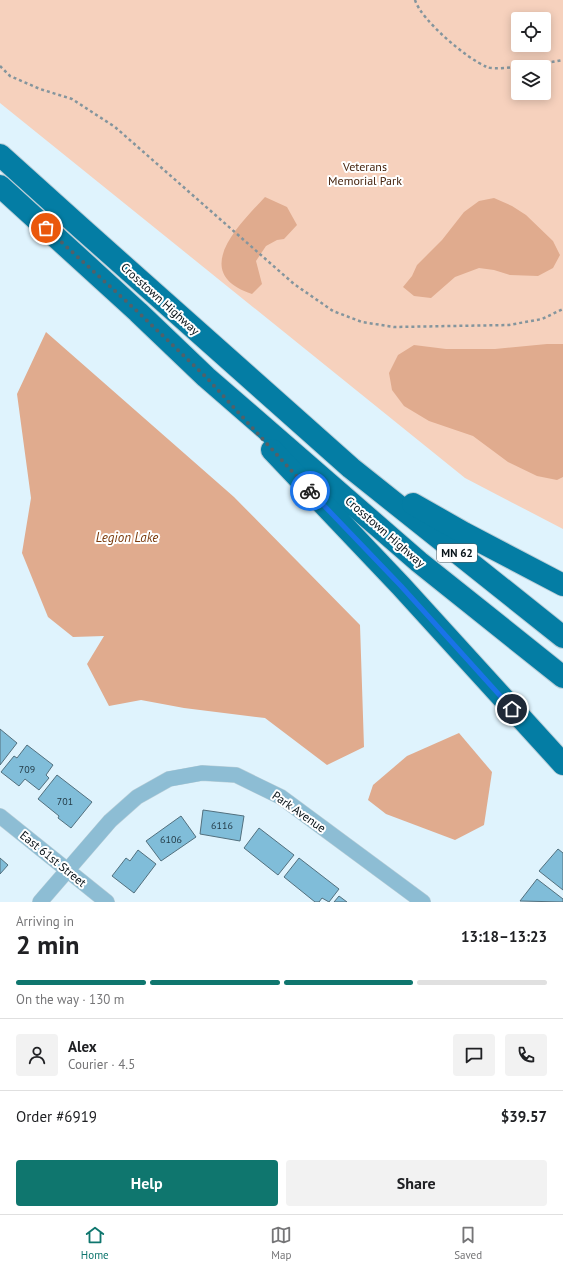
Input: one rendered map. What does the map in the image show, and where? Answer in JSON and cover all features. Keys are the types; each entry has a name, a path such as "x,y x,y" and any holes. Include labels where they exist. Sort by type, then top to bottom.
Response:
{"highway":[{"name":"Crosstown Highway","path":"0,155 80,228 351,468 563,637"},
{"name":"Crosstown Highway","path":"0,186 138,312 206,377 419,562 563,677"},
{"path":"206,377 289,469 401,586 563,764"},
{"path":"351,468 464,533 563,585"}],"street":[{"name":"Park Avenue","path":"40,902 66,870 110,821 137,797 169,779 202,773 236,775 281,797 423,902"},
{"name":"East 61st Street","path":"0,816 107,902"}],"path":[{"path":"415,0 433,26 467,56 488,68 511,67"},
{"path":"551,62 563,60"},
{"path":"0,66 10,76 40,89 72,99 116,127 294,284 334,311 362,322 394,327 509,325 542,319 563,309"}],"green space":[{"name":"Veterans Memorial Park","path":"0,0 563,0 563,529 465,478 0,103"}],"water":[{"path":"265,197 287,207 297,225 284,239 277,240 266,246 256,261 262,284 252,294 233,285 224,274 222,261 225,248 233,234"},
{"path":"494,198 512,206 526,215 553,241 560,255 553,268 538,276 510,275 494,270 479,268 455,277 431,298 414,296 403,287 412,276 417,265 442,240 464,212 479,201"},
{"name":"Legion Lake","path":"46,332 234,497 360,625 364,747 327,765 265,718 184,708 141,700 109,706 87,664 104,636 73,637 48,617 22,553 31,498 17,394"},
{"path":"563,344 563,477 557,480 537,476 508,462 473,436 429,421 404,406 392,390 389,373 398,355 414,345 446,349 495,349"},
{"path":"459,733 492,772 484,825 455,840 386,814 368,800 373,785 407,756"}],"building":[{"path":"0,729 17,743 0,765"},
{"path":"27,745 53,765 46,775 49,778 39,790 25,779 19,786 1,772 14,756 17,758"},
{"path":"57,775 92,802 71,828 38,799"},
{"path":"203,810 244,816 240,841 200,834"},
{"path":"181,816 196,837 161,861 146,841"},
{"path":"259,828 294,855 278,875 244,848"},
{"path":"558,849 563,853 563,890 539,871"},
{"path":"138,850 156,864 134,893 112,876 126,858 130,861"},
{"path":"0,858 8,865 0,874"},
{"path":"299,858 339,889 329,902 322,898 319,902 315,902 284,877"},
{"path":"537,879 563,899 563,902 520,901"},
{"path":"339,896 347,902 334,902"}],"way so far":[{"path":"46,228 138,312 206,377 310,491"}],"route":[{"path":"310,491 401,586 512,709"}]}
